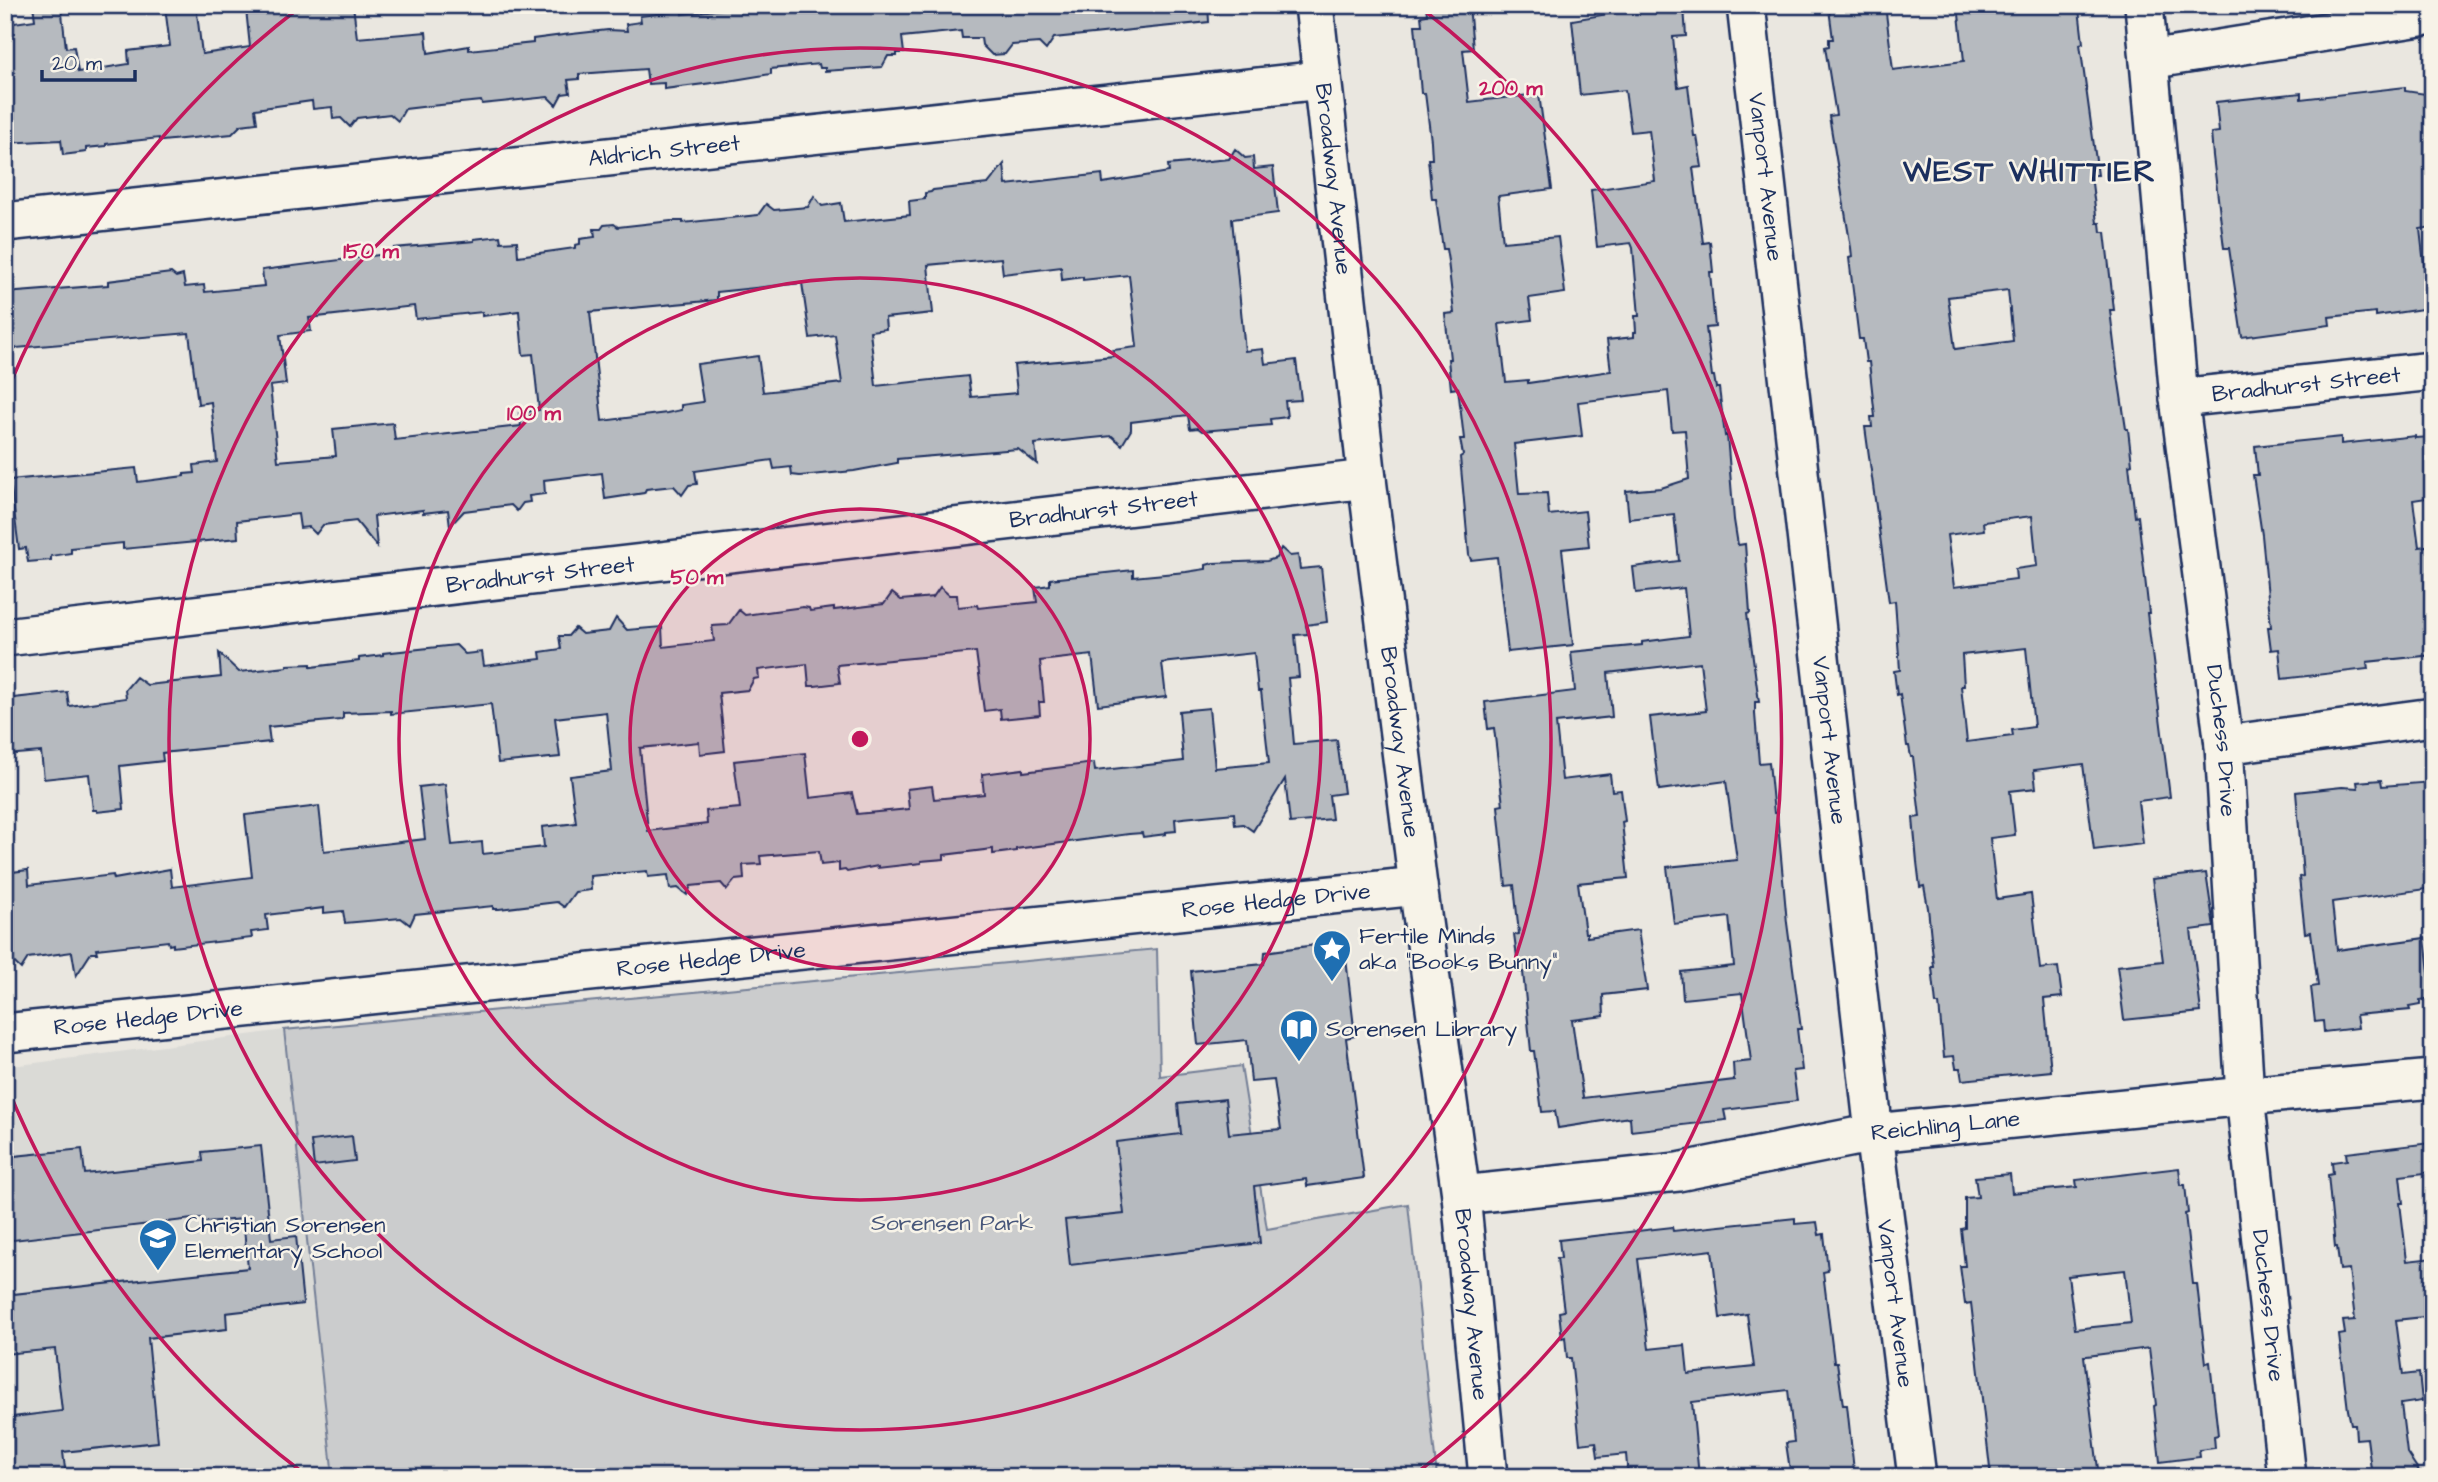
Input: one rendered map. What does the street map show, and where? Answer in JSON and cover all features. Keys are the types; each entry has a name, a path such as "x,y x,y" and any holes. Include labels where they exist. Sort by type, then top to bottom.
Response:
{"street":[{"name":"Broadway Avenue","path":"1314,5 1367,479 1418,886 1461,1195 1488,1477"},
{"name":"Vanport Avenue","path":"1746,5 1874,1133 1917,1477"},
{"name":"Duchess Drive","path":"2144,5 2179,398 2224,745 2245,1096 2287,1477"},
{"path":"2149,60 2433,15"},
{"name":"Aldrich Street","path":"5,222 1322,80"},
{"name":"Bradhurst Street","path":"2179,398 2433,371"},
{"name":"Bradhurst Street","path":"5,636 1367,479"},
{"path":"2224,745 2433,717"},
{"name":"Rose Hedge Drive","path":"5,1033 1418,886"},
{"name":"Reichling Lane","path":"1461,1195 1678,1172 1874,1133 2433,1079"}],"shaded area":[{"name":"Christian Sorensen Elementary School","path":"284,1030 333,1477 5,1477 5,1067"}],"green space":[{"name":"Sorensen Park","path":"1157,949 1160,1076 1241,1066 1267,1229 1408,1204 1437,1477 333,1477 284,1030"}],"building":[{"path":"33,5 61,5 66,48 74,47 78,72 129,64 128,51 170,46 165,7 184,5 196,5 202,54 250,47 246,9 277,5 353,5 357,38 426,32 428,53 469,46 469,50 533,43 533,39 608,30 627,31 626,24 641,22 640,16 756,5 1208,5 1209,22 1054,38 1046,50 1039,43 1012,45 1005,54 992,55 982,45 981,38 962,38 961,31 902,37 904,53 888,56 882,67 825,71 819,64 771,69 771,74 664,89 664,83 648,84 646,69 579,74 579,79 568,80 570,93 562,94 556,105 548,97 430,106 405,109 398,121 390,114 357,118 350,127 341,118 333,119 332,107 313,109 312,101 255,109 257,123 241,125 232,134 106,144 86,148 86,152 63,155 61,140 5,143 5,77 13,77 7,24 35,20"},
{"path":"1426,5 1469,5 1473,49 1463,50 1469,102 1539,94 1552,189 1498,196 1503,242 1558,237 1565,293 1529,298 1532,320 1499,324 1506,382 1528,380 1528,383 1611,371 1607,340 1634,337 1635,316 1639,316 1633,248 1631,243 1597,247 1591,190 1655,181 1649,130 1631,132 1625,90 1580,95 1572,20 1626,11 1626,5 1684,7 1686,36 1673,37 1678,87 1688,85 1694,136 1697,136 1702,167 1693,168 1703,243 1710,242 1715,327 1706,328 1712,376 1716,388 1719,388 1725,436 1727,435 1738,545 1745,544 1750,613 1747,614 1759,702 1755,702 1755,714 1759,763 1769,762 1774,813 1777,813 1787,923 1801,1029 1797,1029 1802,1070 1793,1071 1797,1101 1724,1110 1726,1120 1631,1131 1630,1117 1558,1128 1555,1111 1542,1112 1534,1051 1531,1051 1523,972 1519,972 1514,935 1519,934 1514,885 1506,886 1498,806 1503,805 1494,728 1488,729 1485,702 1575,691 1571,652 1642,645 1642,642 1689,636 1684,588 1636,593 1633,567 1679,561 1674,514 1629,519 1626,491 1661,488 1689,479 1685,430 1672,431 1668,391 1578,402 1582,436 1514,444 1519,494 1547,493 1549,515 1585,511 1589,546 1562,549 1573,645 1508,652 1497,557 1471,560 1469,555 1460,457 1463,455 1460,439 1464,439 1458,388 1451,389 1445,314 1454,313 1446,249 1443,249 1436,199 1432,199 1428,159 1432,159 1431,141 1425,93 1421,93 1415,25 1422,25 1421,16 1427,15","holes":["1700,662 1706,711 1650,717 1659,790 1726,781 1737,860 1667,867 1674,924 1729,917 1734,966 1681,972 1683,999 1742,993 1751,1061 1733,1063 1734,1080 1583,1098 1572,1020 1604,1016 1603,995 1647,990 1638,930 1587,937 1585,933 1578,883 1628,878 1621,790 1612,791 1610,774 1562,780 1556,723 1612,717 1608,673"]},
{"path":"1885,5 1893,70 1964,61 1958,5 2071,5 2072,9 2079,9 2083,43 2080,44 2098,175 2091,175 2097,223 2100,223 2101,232 2105,232 2114,310 2110,310 2128,429 2132,464 2129,465 2135,517 2138,516 2170,797 2138,801 2143,844 2094,850 2083,764 2034,770 2036,788 2010,791 2015,835 1990,838 1997,899 2031,894 2040,969 2058,967 2062,997 2044,999 2051,1071 1962,1080 1954,1056 1944,1057 1932,967 1928,908 1924,886 1920,887 1917,862 1913,818 1920,817 1913,757 1907,746 1894,671 1900,670 1895,601 1889,602 1865,427 1872,427 1871,417 1875,417 1869,362 1866,362 1863,339 1859,339 1849,258 1852,257 1851,248 1829,116 1836,115 1825,47 1829,46 1829,39 1833,39 1829,9","holes":["2008,290 2013,341 1955,349 1948,297","2032,516 2037,566 2015,569 2016,579 1954,587 1947,535 1984,530 1983,522","2026,648 2034,727 2012,730 2013,736 1967,742 1961,686 1964,686 1962,655"]},
{"path":"2405,87 2405,91 2433,95 2433,227 2420,229 2429,308 2376,316 2376,312 2329,317 2330,325 2242,337 2229,248 2224,248 2213,156 2211,133 2219,132 2216,102 2301,93 2301,99"},
{"path":"1235,149 1245,158 1253,157 1254,169 1273,167 1278,213 1232,219 1245,351 1263,349 1265,364 1296,360 1301,400 1285,401 1287,417 1270,419 1271,425 1202,431 1198,428 1190,429 1188,415 1131,422 1131,430 1122,445 1112,436 1035,444 1037,464 1018,449 897,459 897,463 854,471 800,476 792,475 791,467 774,469 772,460 695,471 697,484 689,485 682,495 674,486 646,489 644,493 605,499 602,473 544,480 545,494 529,496 530,502 523,503 517,511 511,505 464,511 450,526 448,510 374,516 377,547 356,521 323,525 316,534 309,527 300,528 298,514 237,521 238,538 123,549 123,543 71,548 71,553 51,556 51,560 28,562 26,548 19,549 10,480 136,468 138,482 184,476 195,473 194,465 217,462 211,402 198,404 189,333 5,349 5,293 108,285 108,281 171,273 176,277 183,275 185,287 204,285 205,292 264,286 262,270 395,253 394,248 500,236 501,242 517,241 518,256 575,248 575,245 580,244 580,239 595,237 594,229 601,229 604,225 614,224 618,227 671,221 683,223 758,215 766,204 774,210 808,207 814,196 822,206 841,203 844,222 910,215 909,201 925,199 925,193 933,190 988,184 1004,164 1006,185 1102,174 1103,183 1169,172 1168,165 1229,159","holes":["1001,258 1003,274 1061,267 1062,280 1129,275 1137,347 1113,350 1114,356 1014,365 1017,393 971,397 968,376 876,386 870,331 886,329 885,318 933,313 928,265","802,283 810,338 835,335 842,383 763,392 758,356 697,364 703,402 681,405 681,410 667,413 602,421 590,312 717,300 717,292","414,306 416,319 482,312 482,316 519,311 523,355 533,354 539,410 519,413 521,426 395,440 393,423 333,429 336,456 278,461 270,386 286,384 280,335 311,331 309,318"]},
{"path":"2415,436 2433,437 2433,497 2413,500 2419,547 2433,545 2433,655 2367,662 2368,669 2282,679 2279,649 2271,650 2268,627 2271,627 2262,535 2253,475 2258,475 2255,446 2341,437 2341,444"},
{"path":"1281,548 1290,556 1298,555 1300,569 1321,567 1327,622 1306,625 1308,634 1295,635 1299,677 1288,678 1294,744 1337,740 1344,793 1329,795 1332,819 1290,823 1285,779 1253,831 1243,824 1235,825 1234,813 1183,818 1175,819 1176,831 1166,834 1143,837 1142,833 1129,834 993,854 993,849 944,855 944,859 921,863 878,866 847,872 839,871 839,863 821,865 819,851 760,856 761,864 743,865 744,879 735,880 727,890 721,883 691,886 687,895 678,888 670,889 668,875 648,877 647,871 590,876 591,890 575,892 564,907 557,902 415,914 410,925 401,918 345,923 343,911 324,913 324,908 266,915 268,930 251,932 252,938 173,947 168,941 96,949 97,953 91,953 76,976 72,952 28,958 21,969 5,954 5,873 28,870 29,885 113,875 114,879 170,869 172,887 252,877 245,815 319,806 324,851 425,839 419,787 445,784 452,845 482,842 483,854 544,847 542,827 576,823 570,776 612,771 606,712 555,718 560,757 498,763 491,704 391,714 391,711 343,713 340,720 268,727 270,742 162,753 163,761 120,766 124,809 97,812 93,810 89,774 44,779 41,752 5,755 5,699 67,692 69,706 126,698 125,690 136,677 147,685 221,677 219,653 239,672 287,665 311,664 311,667 359,661 359,658 383,653 456,645 465,654 482,652 484,666 541,659 540,652 561,649 559,636 568,636 575,628 582,634 609,631 616,618 627,630 662,627 663,647 714,641 712,626 728,625 739,610 745,615 803,607 809,608 810,611 834,610 884,604 892,593 901,600 933,597 940,587 949,595 957,595 958,607 977,605 978,608 1037,602 1035,587 1050,585 1050,579 1133,570 1133,577 1206,569 1206,565 1213,563 1267,561 1276,558","holes":["976,652 984,711 1000,709 1001,719 1040,715 1039,702 1044,702 1040,661 1092,655 1098,705 1166,697 1162,663 1254,653 1269,763 1215,768 1209,708 1179,711 1183,761 1095,771 1094,763 982,774 984,794 934,799 932,786 907,789 909,809 857,814 852,793 810,798 805,753 734,761 740,808 706,811 707,824 648,831 640,748 699,742 700,754 725,751 719,693 748,690 754,679 759,678 758,670 807,664 809,686 815,686 840,683 837,665"]},
{"path":"2381,780 2382,786 2433,782 2433,888 2332,902 2337,950 2425,938 2432,998 2420,1000 2420,1005 2409,1007 2410,1010 2356,1015 2358,1028 2324,1032 2323,1021 2315,1022 2311,987 2318,986 2311,932 2305,933 2299,877 2303,876 2296,792 2358,788 2357,782"},
{"path":"2206,873 2214,927 2191,930 2201,1012 2124,1020 2117,966 2163,961 2152,879"},
{"path":"1344,941 1355,1036 1346,1038 1364,1178 1307,1186 1306,1179 1254,1186 1260,1243 1070,1265 1065,1220 1124,1214 1116,1142 1181,1134 1178,1104 1225,1099 1229,1134 1281,1129 1274,1080 1251,1082 1247,1040 1198,1045 1191,971 1264,964 1265,952"},
{"path":"352,1136 355,1161 314,1166 311,1141"},
{"path":"2430,1143 2433,1172 2400,1176 2403,1203 2400,1203 2407,1261 2433,1258 2433,1316 2396,1320 2403,1375 2419,1373 2422,1401 2401,1404 2407,1453 2423,1477 2372,1477 2367,1438 2356,1439 2355,1424 2351,1424 2348,1410 2339,1335 2345,1334 2343,1321 2355,1320 2349,1269 2340,1270 2335,1247 2328,1175 2333,1174 2332,1162 2347,1160 2346,1153"},
{"path":"261,1146 271,1239 296,1236 303,1304 226,1313 227,1329 148,1338 158,1442 63,1452 66,1477 5,1477 5,1418 62,1411 55,1349 5,1354 5,1295 248,1268 243,1219 205,1222 201,1218 5,1241 5,1157 82,1149 85,1174 203,1161 202,1152"},
{"path":"2179,1168 2181,1185 2185,1185 2188,1213 2185,1214 2193,1284 2197,1284 2206,1363 2210,1362 2218,1435 2214,1436 2215,1448 2199,1450 2200,1457 2160,1462 2149,1348 2084,1356 2099,1477 1991,1477 1971,1303 1965,1304 1960,1266 1965,1266 1961,1229 1965,1228 1965,1198 1978,1197 1975,1177 2010,1174 2012,1193 2077,1187 2076,1180","holes":["2125,1270 2131,1323 2075,1329 2068,1276"]},
{"path":"1795,1218 1795,1224 1817,1222 1819,1235 1824,1234 1828,1271 1823,1272 1834,1362 1837,1362 1843,1405 1847,1405 1854,1471 1843,1473 1844,1477 1791,1477 1786,1443 1794,1442 1788,1390 1692,1402 1699,1477 1628,1477 1626,1454 1598,1457 1596,1442 1580,1444 1571,1358 1567,1358 1559,1312 1564,1311 1557,1258 1561,1258 1559,1240 1672,1227 1673,1231","holes":["1712,1250 1720,1318 1747,1314 1754,1367 1688,1374 1685,1345 1649,1349 1638,1259"]}],"place":[{"name":"Fertile Minds aka \"Books Bunny\"","path":"1332,983"},
{"name":"Sorensen Library","path":"1299,1063"},
{"name":"Christian Sorensen Elementary School","path":"158,1272"}],"district":[{"name":"WEST WHITTIER","path":"2030,172"}]}
